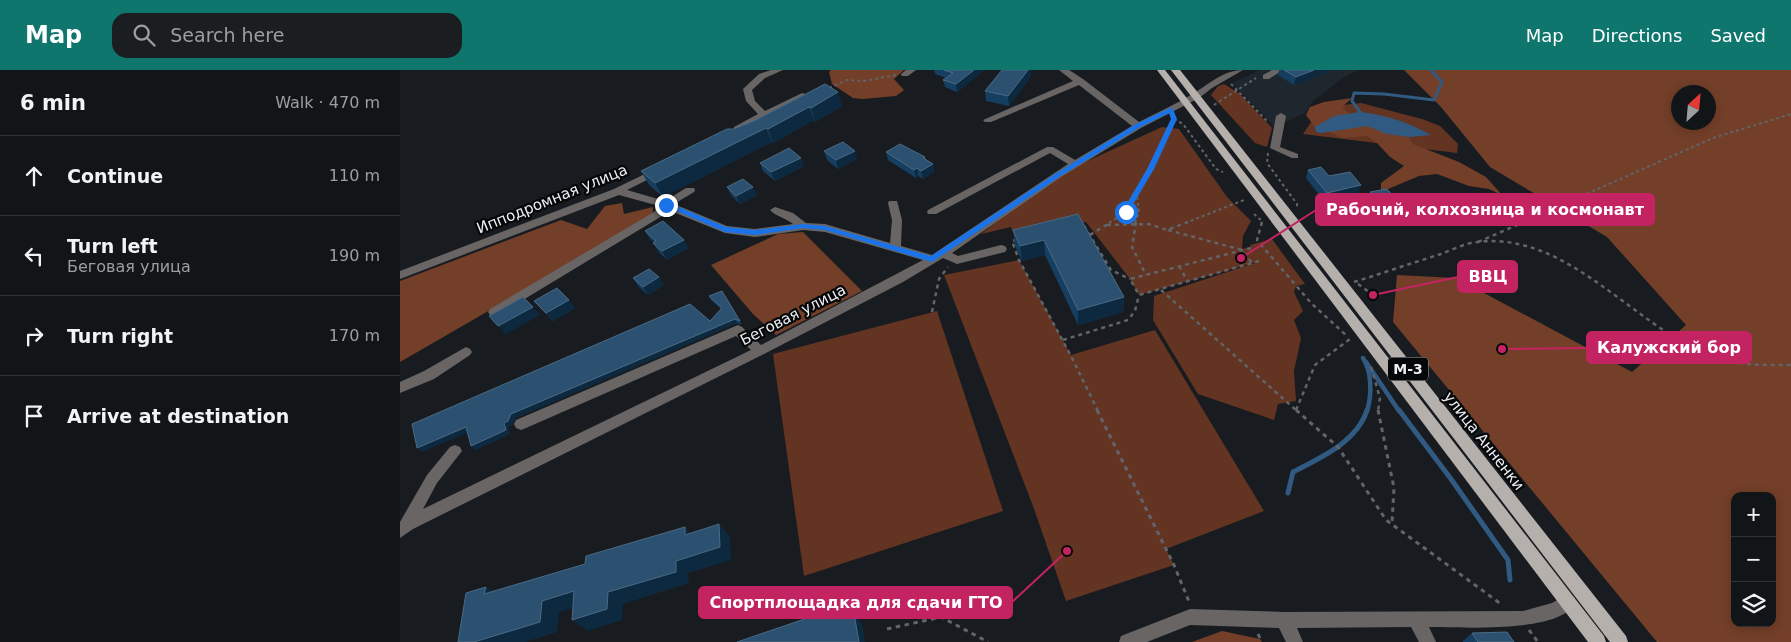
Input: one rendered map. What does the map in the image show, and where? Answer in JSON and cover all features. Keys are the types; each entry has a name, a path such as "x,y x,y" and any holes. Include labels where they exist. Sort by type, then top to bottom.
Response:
{"main road":[{"name":"улица Анненки","path":"1161,70 1191,99 1349,283 1571,581 1620,642"},
{"name":"улица Анненки","path":"1175,70 1191,99 1281,230 1598,642"}],"street":[{"path":"764,115 748,100 747,89 762,76 779,70"},
{"path":"1063,70 1138,126"},
{"name":"Беговая улица","path":"404,527 760,351 899,279 938,256 1076,164 1138,126 1172,114 1209,86 1238,70"},
{"path":"1263,74 1279,70"},
{"path":"988,120 1080,81"},
{"path":"730,133 819,88"},
{"path":"1281,116 1275,148 1295,156"},
{"path":"932,212 1050,149 1076,164"},
{"name":"Ипподромная улица","path":"400,275 618,191 670,164"},
{"path":"494,312 658,214 666,205 690,190"},
{"path":"618,191 666,205 725,229 755,233 803,226 825,228 896,248 957,260 1001,249"},
{"path":"893,203 897,220 896,248"},
{"path":"775,210 789,215 803,226"},
{"path":"521,424 738,330 760,351"},
{"path":"400,388 429,375 466,352"},
{"path":"404,527 432,479 455,451"},
{"path":"1127,642 1190,617 1284,620 1523,620 1555,610 1568,602"},
{"path":"1415,619 1428,642"},
{"path":"1284,620 1295,642"}],"path":[{"path":"819,88 830,88 848,80 864,81 909,72"},
{"path":"1210,110 1236,89 1263,74"},
{"path":"1090,235 1126,212 1137,194 1172,114 1183,124 1216,169 1223,172"},
{"path":"1349,283 1476,242 1713,138 1791,114"},
{"path":"1137,194 1139,212 1132,246 1146,275"},
{"path":"1167,230 1244,200"},
{"path":"1262,221 1257,240 1290,280 1333,326 1353,342"},
{"path":"1106,225 1149,224 1242,250 1252,263"},
{"path":"1063,340 1128,320 1135,311 1138,295 1130,279 1111,270 1085,226 1076,228"},
{"path":"1021,239 1012,241 1019,260 1063,340 1174,565 1195,617"},
{"path":"1476,242 1527,246 1563,260 1642,316 1686,344 1710,356 1734,363 1791,365"},
{"path":"1130,279 1251,248"},
{"path":"932,312 939,279 957,260"},
{"path":"1138,295 1259,261"},
{"path":"1179,266 1188,282"},
{"path":"1349,283 1373,295"},
{"path":"1161,290 1338,447 1386,520 1523,620"},
{"path":"1296,410 1315,365 1349,338"},
{"path":"1367,359 1380,398 1378,411 1394,488 1392,524"},
{"path":"887,629 941,617 988,642"}],"shaded area":[{"path":"831,70 904,70 894,79 904,90 896,96 853,98 832,84 829,72"},
{"path":"1260,70 1358,70 1343,78 1312,102 1305,113 1275,127 1232,83"},
{"path":"1404,70 1791,70 1791,642 1657,642 1393,322 1397,275 1456,278 1632,372 1686,325 1607,237 1490,167 1441,107"},
{"path":"1224,84 1240,94 1272,128 1267,147 1255,143 1211,95 1218,86"},
{"path":"1352,98 1342,107 1353,117 1400,123 1413,144 1459,162 1486,177 1502,195 1489,189 1469,186 1437,174 1419,176 1381,192 1381,183 1404,166 1390,157 1377,143 1367,136 1342,138 1315,127 1306,115 1310,107 1324,102"},
{"path":"1361,103 1422,119 1440,126 1458,144 1457,153 1303,134 1311,122 1315,108"},
{"path":"1162,127 1179,129 1227,197 1251,221 1243,236 1242,249 1272,239 1305,284 1296,286 1294,292 1303,311 1294,320 1301,338 1294,371 1296,401 1278,404 1274,420 1198,394 1153,320 1154,296 1261,261 1139,295 1130,279 1086,222 1014,235 1011,227 981,234 1057,175"},
{"path":"622,203 624,214 653,207 653,216 400,362 400,281 561,220 587,229 605,206"},
{"path":"803,232 862,291 776,335 753,314 711,265 778,234"},
{"path":"1019,260 1071,355 1155,330 1264,511 1166,549 1174,565 1066,601 1033,506 944,275"},
{"path":"937,311 1003,511 804,576 773,354"},
{"path":"1222,631 1260,639 1262,642 1192,642"}],"water":[{"path":"1360,112 1397,120 1431,135 1409,137 1387,134 1367,126 1321,133 1316,132 1315,127 1334,116"}],"building":[{"path":"944,70 974,70 956,84 943,80 953,73"},
{"path":"1002,70 1028,70 1008,96 985,91"},
{"path":"1284,70 1314,70 1296,77"},
{"path":"825,84 838,92 811,108 809,107 768,129 766,128 655,183 641,171 727,129 734,129 756,120"},
{"path":"843,142 855,151 836,160 824,151"},
{"path":"900,144 925,157 923,158 933,164 921,171 917,168 914,170 886,152"},
{"path":"789,148 801,158 771,172 760,163"},
{"path":"1321,167 1329,176 1350,172 1361,185 1327,193 1308,170"},
{"path":"743,179 753,187 736,196 727,187"},
{"path":"1387,189 1395,198 1378,202 1370,192"},
{"path":"1078,214 1124,297 1078,310 1044,240 1020,246 1013,230"},
{"path":"663,221 684,240 662,251 653,243 656,241 645,231"},
{"path":"649,269 659,277 643,287 633,278"},
{"path":"557,288 569,300 546,313 534,301"},
{"path":"722,291 740,321 735,319 511,414 508,421 504,423 506,430 471,446 466,427 417,448 412,424 690,304 710,321 722,308 709,296"},
{"path":"523,297 533,307 498,326 489,316"},
{"path":"719,524 720,547 676,561 676,572 608,592 607,609 572,620 574,591 542,601 540,622 474,642 458,642 466,593 486,587 484,594 585,564 586,556 685,527 685,535"},
{"path":"834,609 836,619 854,613 859,642 737,642"},
{"path":"1507,632 1514,642 1478,642 1472,633"}],"waterway":[{"path":"1360,112 1352,101 1354,93 1384,94 1434,100 1442,82 1431,70"},
{"path":"1363,358 1368,370 1370,384 1370,398 1367,411"},
{"path":"1366,362 1399,411"},
{"path":"1288,493 1293,472 1326,455 1346,440 1355,431 1367,410"},
{"path":"1399,410 1451,479 1508,560 1510,580"}],"place":[{"name":"Рабочий, колхозница и космонавт","path":"1241,258"},
{"name":"ВВЦ","path":"1373,295"},
{"name":"Калужский бор","path":"1502,349"},
{"name":"Спортплощадка для сдачи ГТО","path":"1067,551"}],"route":[{"path":"666,205 725,229 755,233 803,226 825,228 932,259 1057,175 1170,109 1174,119 1150,169 1126,212"}]}
